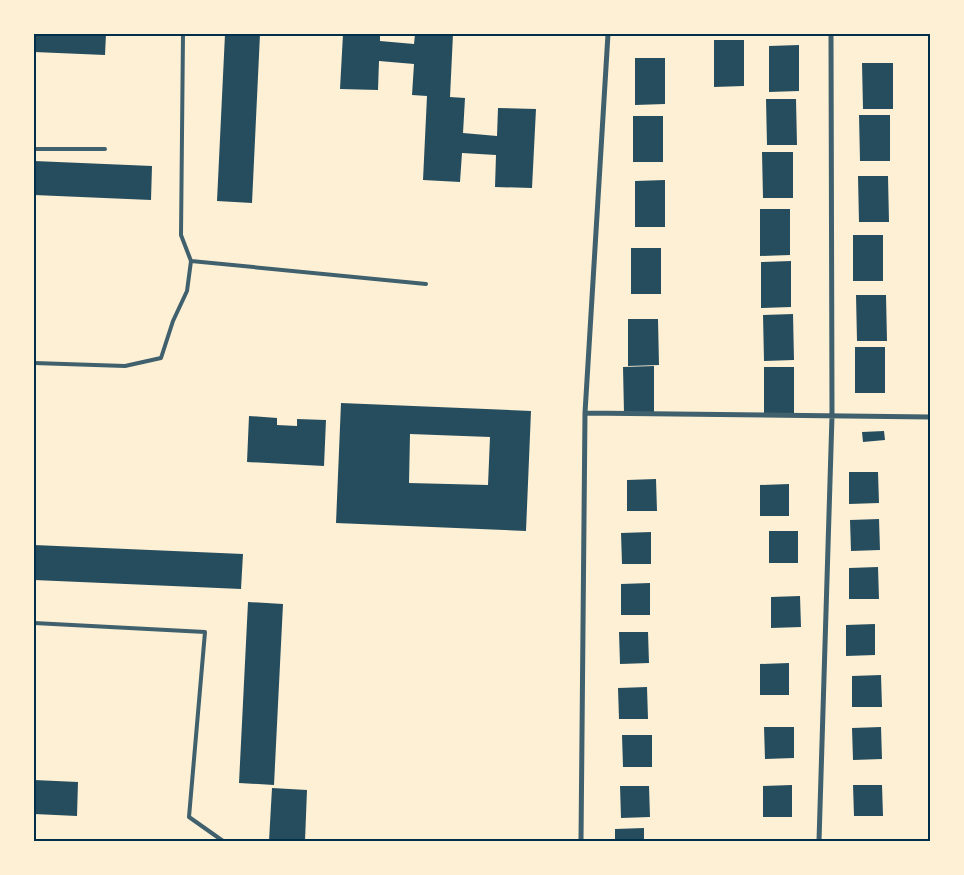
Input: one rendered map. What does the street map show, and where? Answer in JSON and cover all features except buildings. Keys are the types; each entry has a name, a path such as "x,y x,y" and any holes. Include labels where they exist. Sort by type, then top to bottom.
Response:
{"street":[{"path":"582,841 585,413 608,34"},
{"path":"819,841 832,416 831,34"},
{"path":"585,413 930,417"}],"lane":[{"path":"34,363 125,366 161,358 173,321 187,291 191,261 181,235 184,34"},
{"path":"34,149 105,149"},
{"path":"191,261 426,284"},
{"path":"34,624 204,632 189,817 223,841"}]}
